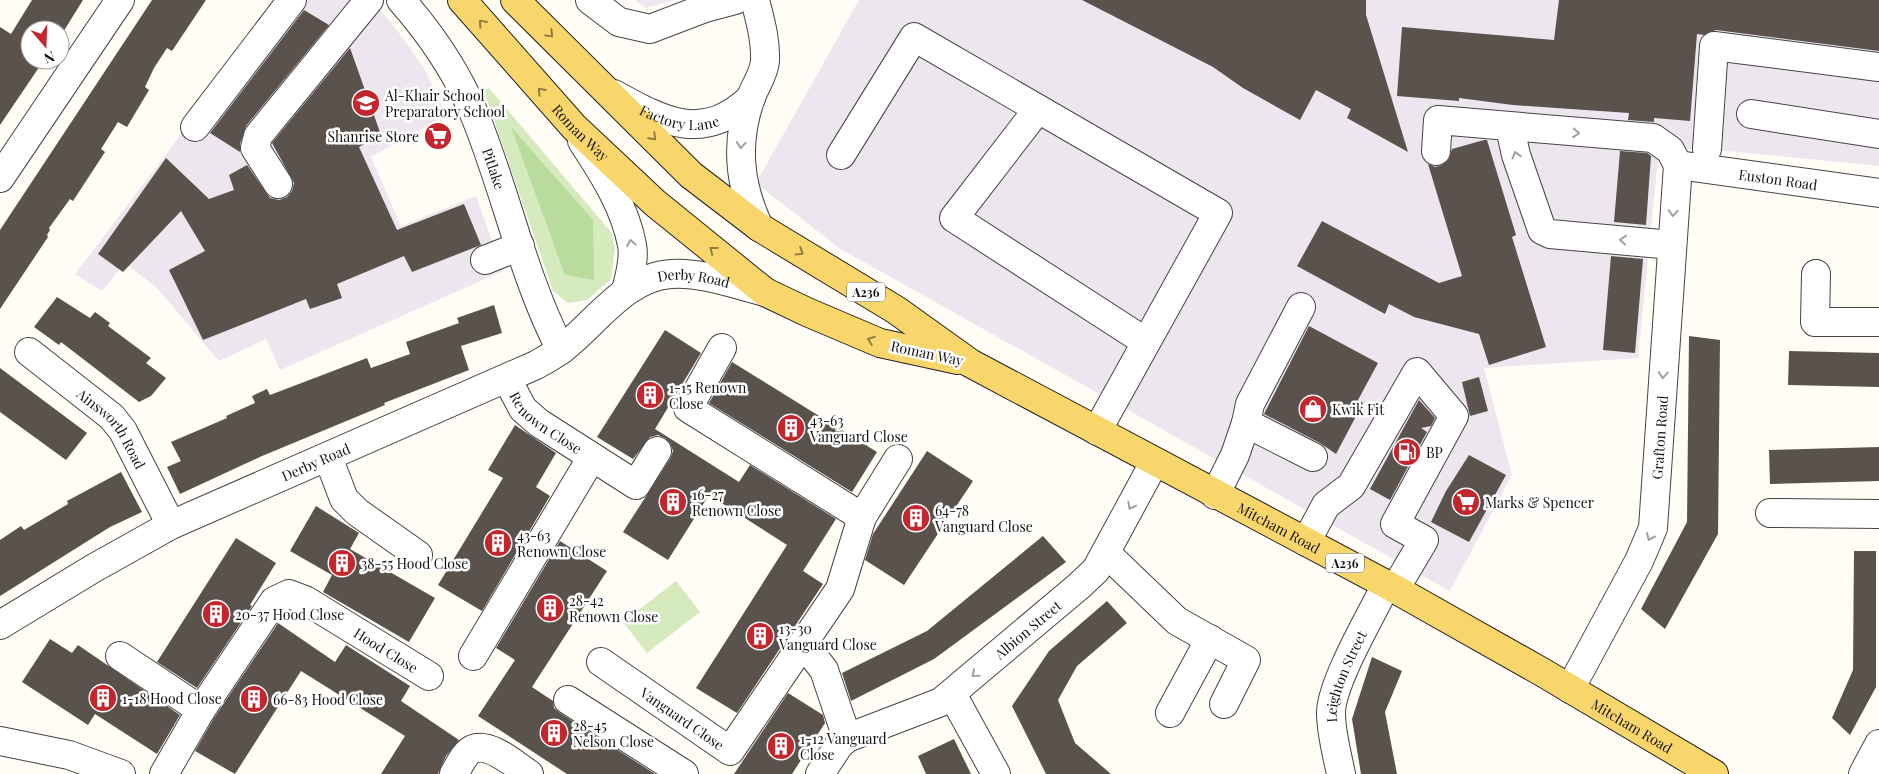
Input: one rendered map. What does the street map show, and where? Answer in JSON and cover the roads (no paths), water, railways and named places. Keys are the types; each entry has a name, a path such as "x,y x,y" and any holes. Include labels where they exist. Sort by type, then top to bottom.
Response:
{"main road":[{"name":"Roman Way","path":"462,0 574,127 655,203 764,292 841,328 880,343 970,363"},
{"name":"Roman Way","path":"515,0 691,175 759,226 896,310 970,363"},
{"name":"Mitcham Road","path":"970,363 1154,463 1391,587 1570,688 1714,774"}],"street":[{"path":"0,178 120,0"},
{"path":"195,127 292,0"},
{"path":"278,184 255,148 258,136 369,0"},
{"name":"Pitlake","path":"401,0 438,48 472,109 520,246 534,292 561,350"},
{"path":"590,0 619,22 650,29 705,8 735,0"},
{"name":"Factory Lane","path":"755,0 764,39 765,63 759,83 750,98 743,123 740,171 746,196 759,226"},
{"path":"840,155 914,37 1218,213 1097,432"},
{"path":"1707,149 1714,46 1879,67"},
{"name":"Factory Lane","path":"606,90 662,119 684,125 702,125 720,120 737,110 750,98"},
{"path":"1038,109 954,218 1146,342"},
{"path":"1751,114 1879,134"},
{"path":"1436,151 1438,120 1510,128 1653,138 1670,150 1678,164"},
{"path":"574,127 607,179 623,214 633,246 626,291"},
{"path":"1510,128 1516,155 1542,230 1550,234 1672,245"},
{"name":"Euston Road","path":"1678,164 1879,193"},
{"name":"Grafton Road","path":"1570,688 1654,528 1678,164"},
{"path":"485,260 520,246"},
{"name":"Derby Road","path":"0,625 94,568 171,525 507,379 561,350 626,291 654,278 669,274 686,274 764,292"},
{"path":"1816,274 1815,322 1879,322"},
{"path":"1215,495 1236,455 1250,404 1300,307"},
{"path":"722,348 688,408 862,517"},
{"name":"Ainsworth Road","path":"28,352 112,417 124,431 171,525"},
{"name":"Leighton Street","path":"1306,542 1326,505 1351,486 1417,372 1454,416 1395,524 1424,540 1391,587 1340,679 1332,702 1332,723 1341,774"},
{"name":"Renown Close","path":"507,379 523,409 539,422 636,484 657,451"},
{"path":"1246,423 1313,457"},
{"path":"328,456 344,499 356,512 418,555"},
{"name":"Renown Close","path":"473,656 592,457"},
{"name":"Vanguard Close","path":"601,662 730,751 840,589 862,517 898,458"},
{"name":"Albion Street","path":"847,738 933,705 952,694 1079,586 1096,570 1154,463"},
{"path":"1770,513 1879,514"},
{"path":"1106,553 1177,621 1246,660 1224,704"},
{"name":"Hood Close","path":"164,774 201,710 274,601 289,594 305,600 429,676"},
{"path":"1170,713 1210,639"},
{"path":"804,643 824,670 847,738 828,771"},
{"path":"120,656 201,710"},
{"path":"952,694 996,774"},
{"path":"568,700 684,774"},
{"path":"0,741 69,755 121,774"},
{"path":"1863,774 1879,744"},
{"path":"454,774 465,755 472,750 482,748 490,750 529,774"}],"place":[{"name":"Al-Khair School Preparatory School","path":"366,103"},
{"name":"Shanrise Store","path":"438,136"},
{"name":"1-15 Renown Close","path":"650,395"},
{"name":"Kwik Fit","path":"1313,409"},
{"name":"43-63 Vanguard Close","path":"791,428"},
{"name":"BP","path":"1407,452"},
{"name":"16-27 Renown Close","path":"673,502"},
{"name":"Marks & Spencer","path":"1466,502"},
{"name":"64-78 Vanguard Close","path":"916,518"},
{"name":"43-63 Renown Close","path":"498,543"},
{"name":"38-55 Hood Close","path":"342,563"},
{"name":"28-42 Renown Close","path":"550,608"},
{"name":"20-37 Hood Close","path":"216,614"},
{"name":"13-30 Vanguard Close","path":"760,636"},
{"name":"1-18 Hood Close","path":"103,698"},
{"name":"66-83 Hood Close","path":"254,699"},
{"name":"28-45 Nelson Close","path":"554,733"},
{"name":"1-12 Vanguard Close","path":"781,746"}]}
